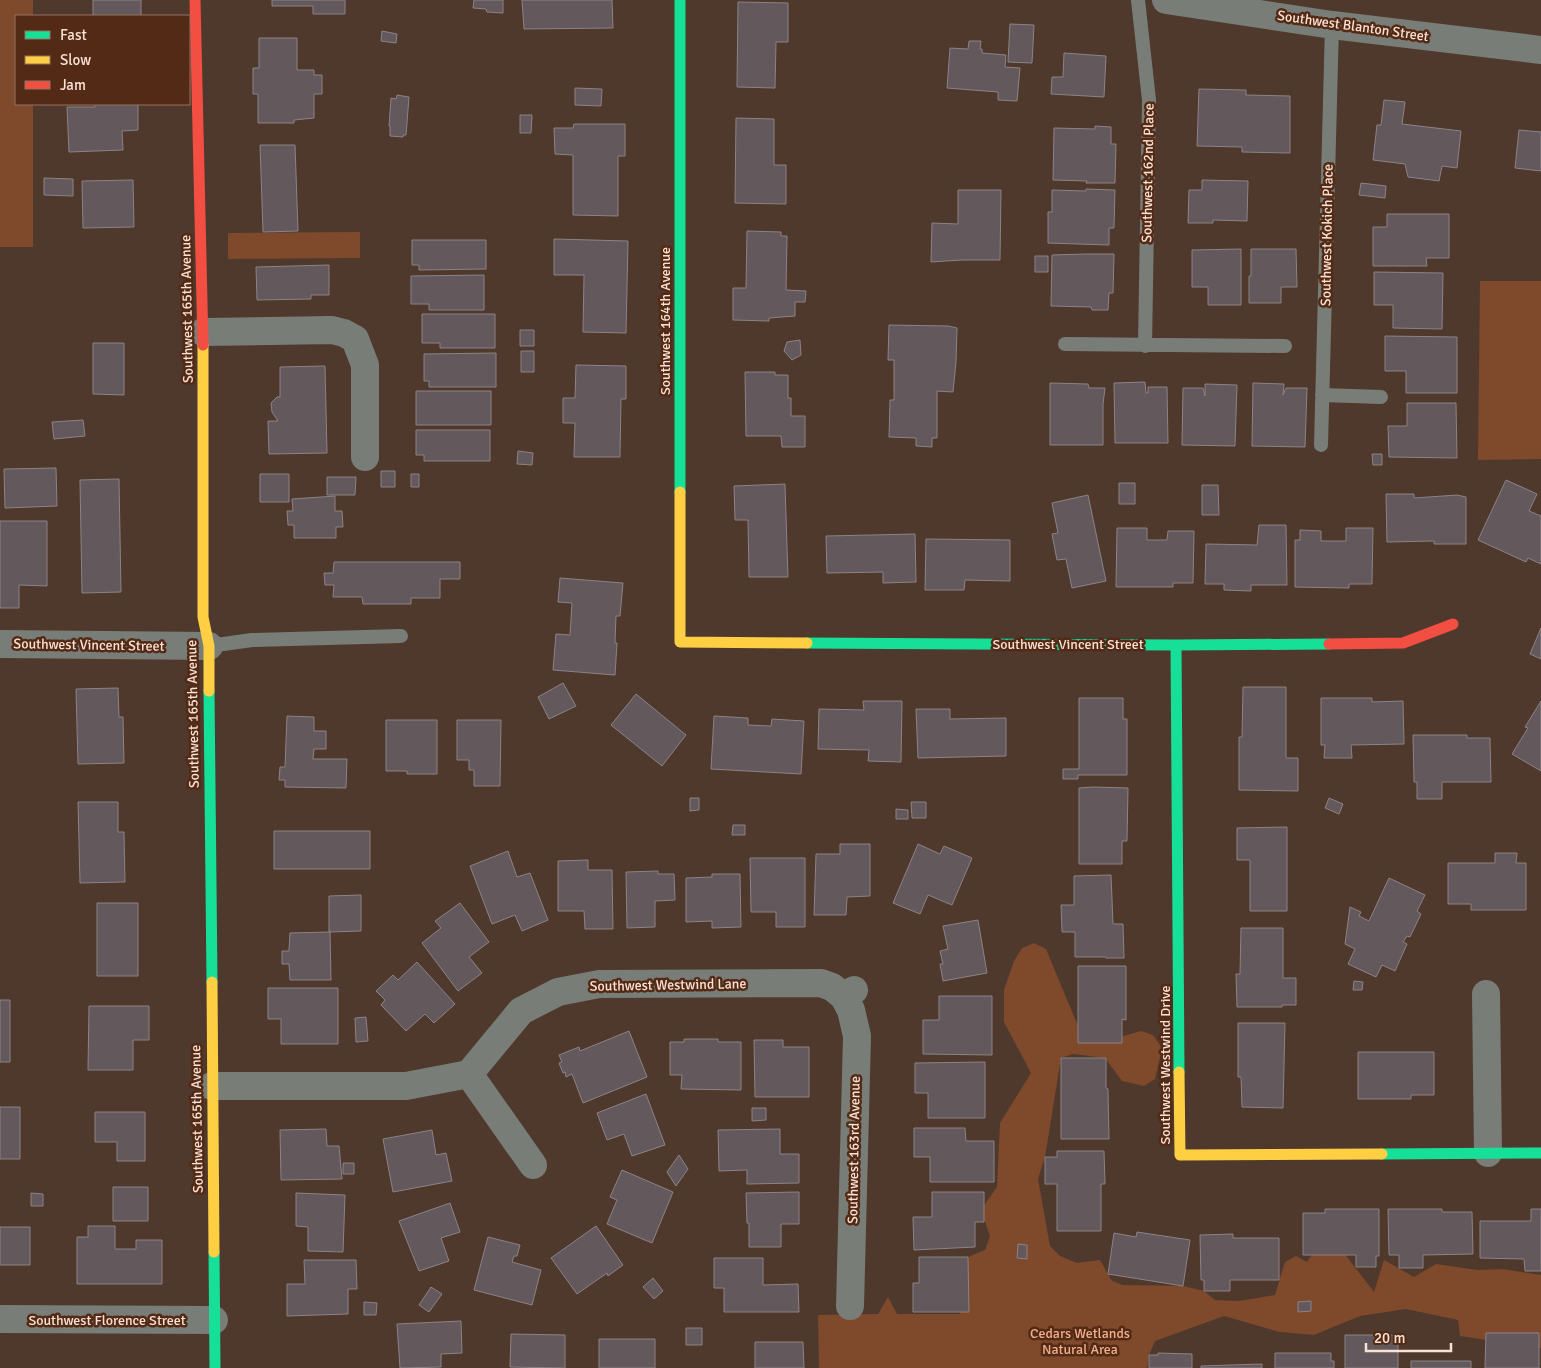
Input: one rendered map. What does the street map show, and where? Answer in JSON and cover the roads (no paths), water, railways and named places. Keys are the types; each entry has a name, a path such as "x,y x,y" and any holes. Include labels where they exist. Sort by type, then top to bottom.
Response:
{"street":[{"name":"Southwest 165th Avenue","path":"195,0 203,332 203,617 209,646 215,1368"},
{"name":"Southwest 164th Avenue","path":"680,0 680,642"},
{"name":"Southwest Blanton Street","path":"1166,0 1259,7 1332,24 1541,50"},
{"path":"203,332 332,330 344,333 355,339 365,365 366,457"},
{"name":"Southwest Vincent Street","path":"680,642 1176,645 1403,644 1453,624"},
{"name":"Southwest Vincent Street","path":"0,644 209,646"},
{"name":"Southwest Westwind Drive","path":"1176,645 1180,1154 1541,1153"},
{"name":"Southwest Westwind Lane","path":"469,1074 521,1011 558,992 598,984 821,983 849,994"},
{"name":"Southwest 163rd Avenue","path":"849,994 856,1036 850,1306"},
{"path":"1486,994 1488,1153"},
{"path":"212,1086 406,1086 469,1074 533,1165"},
{"name":"Southwest Florence Street","path":"0,1319 214,1320"}],"lane":[{"name":"Southwest 162nd Place","path":"1138,0 1149,100 1145,346"},
{"name":"Southwest Kokich Place","path":"1321,446 1332,24"},
{"path":"1065,344 1285,346"},
{"path":"1322,395 1381,397"},
{"path":"209,646 252,640 401,636"}],"park label":[{"name":"Cedars Wetlands Natural Area","path":"1080,1342"}]}
